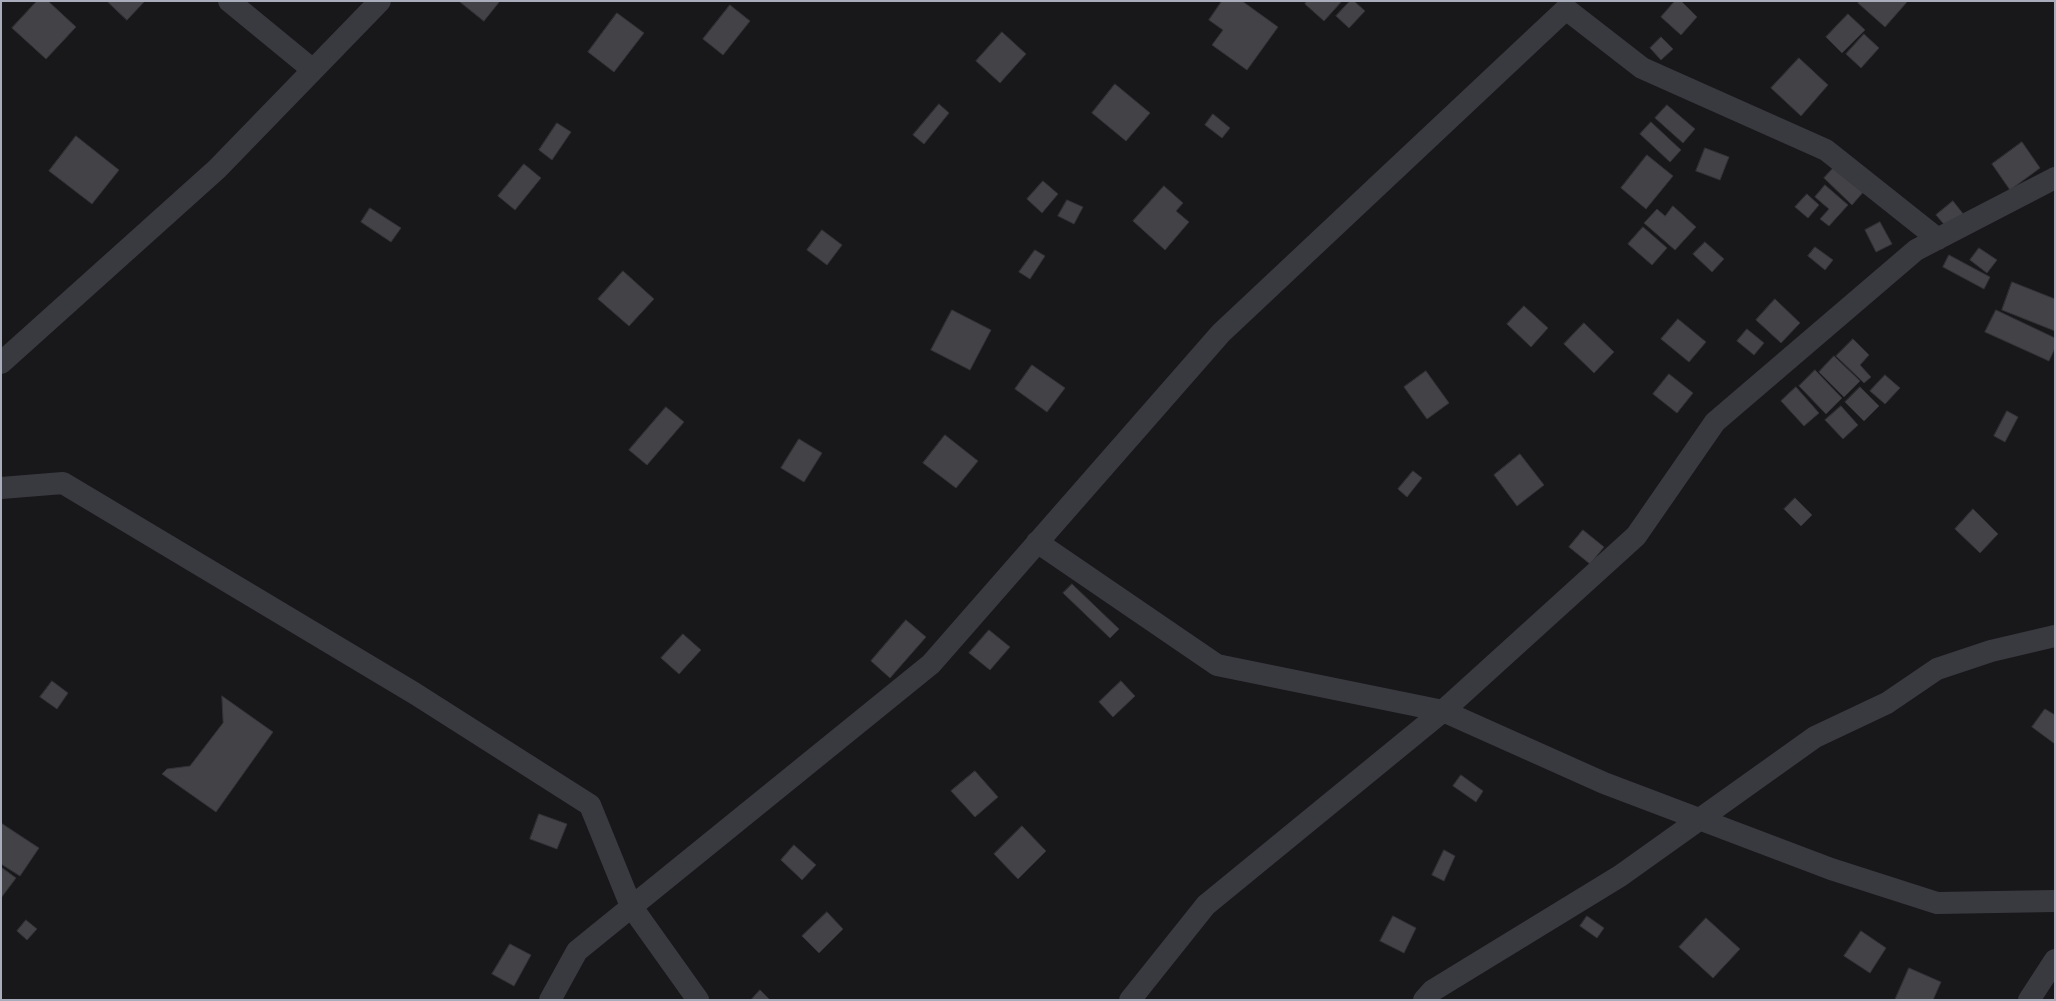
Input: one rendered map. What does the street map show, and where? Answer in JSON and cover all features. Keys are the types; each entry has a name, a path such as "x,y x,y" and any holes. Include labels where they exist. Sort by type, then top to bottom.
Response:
{"street":[{"path":"229,1 313,70"},
{"path":"1,363 218,169 380,1"},
{"path":"550,1000 577,951 931,664 1221,333 1560,5 1642,68 1826,150 1938,239"},
{"path":"1130,1000 1206,905 1443,711 1636,536 1715,422 1916,250 2055,178"},
{"path":"1,488 62,483 407,689 590,805 631,906 698,1000"},
{"path":"1037,542 1217,665 1443,711 1604,783 1831,869 1937,903 2055,901"},
{"path":"1424,1000 1432,991 1620,876 1815,737 1887,703 1937,669 1991,651 2055,636"},
{"path":"2029,1000 2055,960"}],"building":[{"path":"37,1 48,1 76,27 46,59 12,28"},
{"path":"107,1 145,1 127,20"},
{"path":"459,1 500,1 484,21"},
{"path":"1222,1 1242,1 1278,27 1247,70 1212,45 1223,30 1209,20"},
{"path":"1307,1 1342,1 1324,21 1305,4"},
{"path":"1350,1 1354,1 1365,11 1349,28 1336,16"},
{"path":"1675,1 1681,1 1697,17 1681,35 1661,17"},
{"path":"1859,1 1907,2 1885,27 1858,3"},
{"path":"730,5 750,21 723,55 703,39"},
{"path":"617,13 644,33 614,72 588,52"},
{"path":"1848,14 1865,30 1842,53 1826,37"},
{"path":"1002,32 1026,54 1000,83 976,61"},
{"path":"1864,34 1879,48 1861,68 1846,54"},
{"path":"1661,37 1673,49 1661,60 1650,48"},
{"path":"1799,58 1828,85 1801,116 1771,88"},
{"path":"1115,84 1150,113 1126,141 1092,113"},
{"path":"939,104 949,113 924,144 913,135"},
{"path":"1667,105 1695,129 1683,143 1655,118"},
{"path":"1213,114 1230,128 1222,138 1205,125"},
{"path":"1651,122 1681,150 1670,162 1640,134"},
{"path":"557,123 571,132 552,160 539,150"},
{"path":"76,136 119,170 92,204 49,171"},
{"path":"2022,142 2040,168 2010,190 1992,164"},
{"path":"1705,148 1729,157 1720,180 1696,171"},
{"path":"1647,155 1673,176 1646,209 1621,188"},
{"path":"524,164 541,178 515,210 498,196"},
{"path":"1837,164 1865,190 1852,205 1824,178"},
{"path":"1043,181 1058,194 1042,213 1027,199"},
{"path":"1825,185 1848,205 1829,226 1820,219 1829,209 1815,197"},
{"path":"1164,186 1183,203 1176,211 1189,222 1165,250 1133,221"},
{"path":"1807,194 1819,205 1808,218 1795,207"},
{"path":"1067,200 1083,207 1074,224 1058,216"},
{"path":"1953,201 1964,215 1948,229 1936,215"},
{"path":"1673,206 1696,227 1675,250 1644,223 1657,209 1665,216"},
{"path":"370,208 401,228 391,242 361,222"},
{"path":"1880,222 1892,244 1876,252 1865,230"},
{"path":"1643,227 1667,248 1652,265 1628,244"},
{"path":"822,230 842,245 827,265 807,250"},
{"path":"1705,242 1724,259 1712,272 1693,254"},
{"path":"1815,247 1833,260 1825,270 1808,256"},
{"path":"1979,248 1997,260 1987,273 1970,260"},
{"path":"1035,250 1045,256 1030,279 1019,272"},
{"path":"1949,255 1990,277 1984,289 1943,267"},
{"path":"623,271 654,299 629,326 598,299"},
{"path":"2012,282 2055,299 2055,331 2002,310"},
{"path":"1775,299 1800,323 1781,343 1756,320"},
{"path":"1524,306 1548,328 1531,347 1507,324"},
{"path":"952,310 991,330 970,370 931,350"},
{"path":"1996,310 2055,338 2055,348 2049,361 1985,332"},
{"path":"1678,319 1706,342 1689,362 1661,339"},
{"path":"1584,323 1614,352 1594,373 1564,344"},
{"path":"1747,329 1764,343 1754,355 1737,341"},
{"path":"1853,339 1869,355 1860,365 1871,377 1864,383 1836,356"},
{"path":"1834,356 1860,381 1844,397 1819,372"},
{"path":"1032,365 1065,388 1047,412 1015,389"},
{"path":"1815,370 1842,398 1826,414 1799,386"},
{"path":"1426,371 1449,403 1427,419 1404,387"},
{"path":"1669,374 1693,393 1677,413 1653,394"},
{"path":"1885,375 1900,388 1885,404 1870,391"},
{"path":"1796,387 1819,413 1804,426 1781,401"},
{"path":"1860,387 1879,406 1864,421 1845,402"},
{"path":"1841,406 1858,425 1843,439 1825,420"},
{"path":"666,407 684,422 647,465 629,450"},
{"path":"2007,411 2018,417 2005,442 1994,436"},
{"path":"945,435 978,461 956,488 923,463"},
{"path":"799,439 822,453 804,482 781,468"},
{"path":"1520,454 1544,485 1517,506 1494,475"},
{"path":"1413,471 1422,478 1407,497 1398,489"},
{"path":"1795,498 1812,515 1801,526 1784,509"},
{"path":"1973,509 1998,534 1980,553 1955,529"},
{"path":"1583,530 1604,547 1590,564 1569,547"},
{"path":"1072,584 1119,629 1110,638 1063,593"},
{"path":"906,620 926,637 890,678 871,661"},
{"path":"989,630 1010,647 990,670 969,653"},
{"path":"683,634 701,650 679,674 661,658"},
{"path":"52,681 68,693 57,709 40,697"},
{"path":"1121,681 1135,696 1113,717 1099,702"},
{"path":"222,696 273,732 216,812 162,774 167,769 190,766 223,723"},
{"path":"2045,709 2055,715 2055,744 2032,727"},
{"path":"975,771 998,797 975,817 951,791"},
{"path":"1461,775 1483,791 1476,802 1453,786"},
{"path":"539,814 567,824 557,849 530,839"},
{"path":"1,823 39,848 20,876 1,864"},
{"path":"1022,826 1046,851 1018,879 994,854"},
{"path":"794,845 816,865 802,880 781,860"},
{"path":"1444,850 1455,856 1444,881 1432,875"},
{"path":"1,867 16,878 1,898"},
{"path":"827,912 843,929 819,953 802,936"},
{"path":"1393,916 1416,928 1404,953 1380,941"},
{"path":"1587,916 1604,928 1597,938 1580,926"},
{"path":"1706,918 1740,949 1713,978 1679,947"},
{"path":"26,920 37,929 27,940 17,931"},
{"path":"1861,931 1886,948 1870,973 1844,956"},
{"path":"510,944 531,955 514,986 492,974"},
{"path":"1909,968 1941,982 1933,1000 1895,1000"},
{"path":"760,990 770,1000 751,1000"}]}
